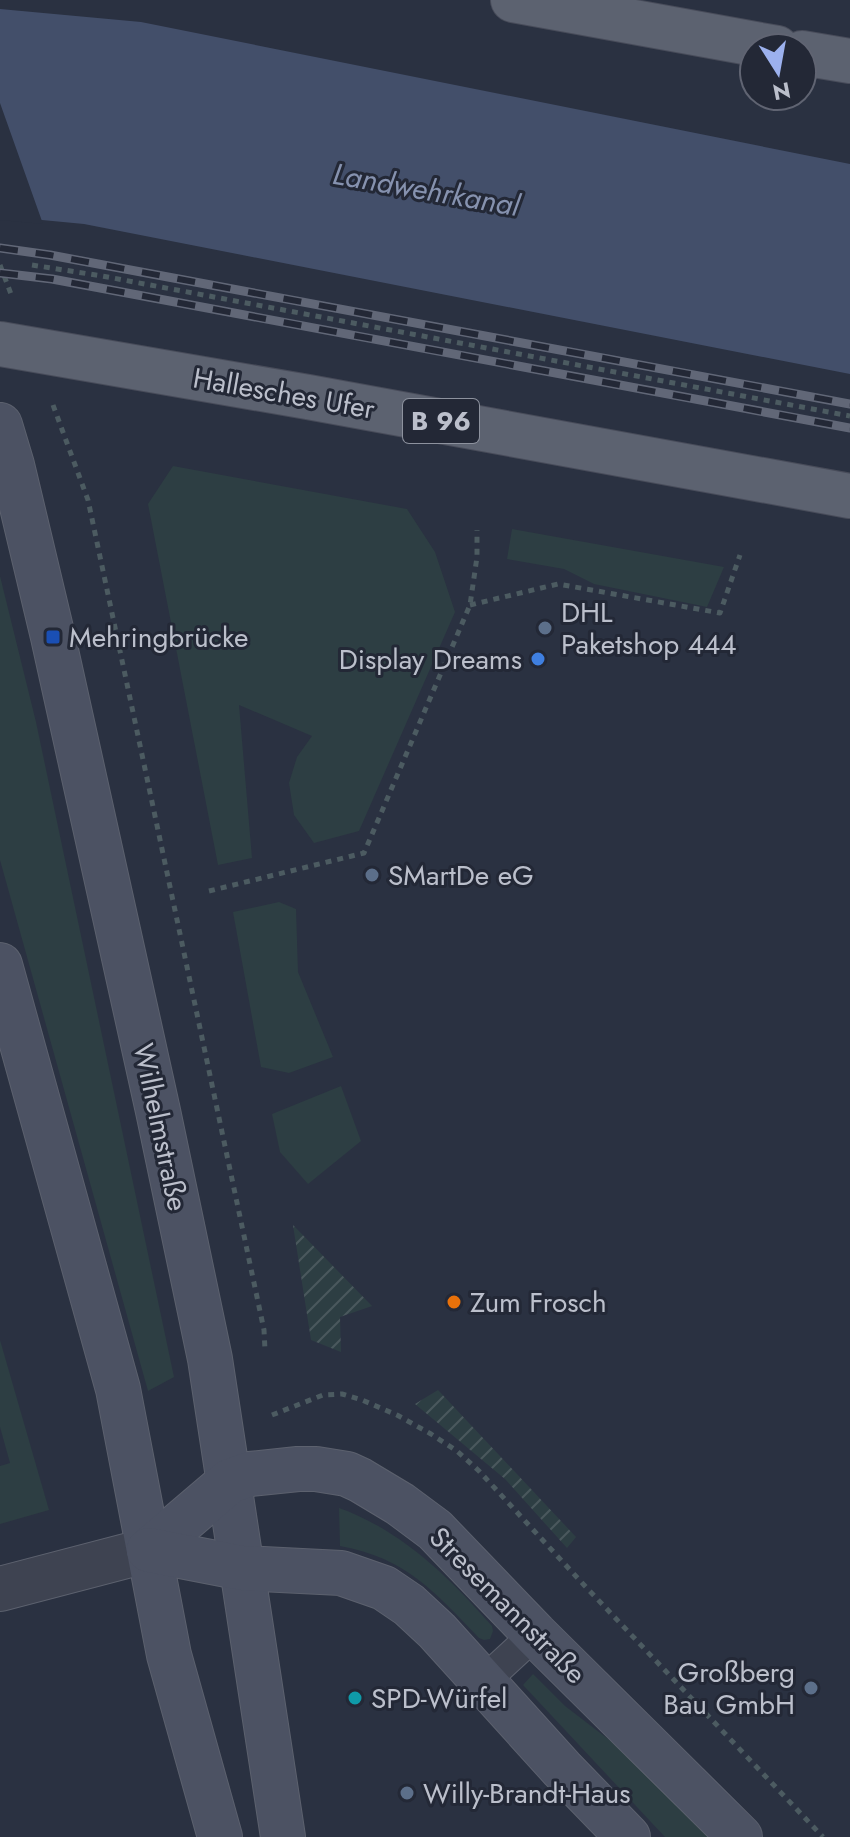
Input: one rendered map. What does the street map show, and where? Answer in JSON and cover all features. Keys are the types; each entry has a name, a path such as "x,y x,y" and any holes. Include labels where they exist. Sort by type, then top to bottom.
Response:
{"main road":[{"path":"513,0 738,41"},
{"path":"818,56 850,61"},
{"name":"Hallesches Ufer","path":"0,344 850,496"},
{"name":"Wilhelmstraße","path":"0,425 53,637 210,1359 283,1837"},
{"path":"0,965 118,1389 169,1655 220,1837"},
{"name":"Stresemannstraße","path":"230,1481 250,1474 298,1469 330,1470 360,1480 400,1504 435,1530 740,1837"},
{"path":"149,1550 230,1481"},
{"path":"149,1550 242,1568 341,1573 384,1588 409,1605 437,1631 628,1837"}],"street":[{"path":"0,1589 149,1550"}],"lane":[{"path":"484,1681 535,1634"}],"path":[{"path":"32,265 850,416"},
{"path":"88,500 264,1330"},
{"path":"209,891 364,853 470,605 477,557 477,530"},
{"path":"470,605 558,584 720,613 740,555"},
{"path":"342,1394 397,1415 431,1434 457,1451 479,1471 823,1837"}],"shaded area":[{"path":"173,466 407,509 435,552 455,612 359,831 314,843 294,815 289,783 297,757 312,736 239,705 252,858 218,865 148,504"},
{"path":"512,529 724,567 707,607 594,584 564,569 507,559"},
{"path":"0,576 36,722 174,1377 148,1391 0,860"},
{"path":"279,902 296,909 298,972 333,1057 289,1073 261,1067 233,912"},
{"path":"341,1086 361,1141 308,1184 280,1152 272,1114"},
{"path":"293,1225 372,1306 340,1317 341,1352 311,1340"},
{"path":"0,1340 49,1510 0,1524 0,1466 10,1463 0,1427"},
{"path":"438,1390 576,1537 567,1548 505,1479 415,1404"},
{"path":"339,1508 383,1529 423,1557 492,1626 490,1639 479,1638 433,1591 401,1568 363,1551 340,1546"},
{"path":"533,1674 565,1706 685,1798 721,1837 665,1837 523,1685"}],"water":[{"name":"Landwehrkanal","path":"0,9 141,22 850,164 850,374 84,224 0,216"}],"pier":[{"path":"0,103 43,224 0,220"}],"railway":[{"path":"0,248 850,404"},
{"path":"0,273 52,279 850,428"}],"place":[{"name":"DHL Paketshop 444","path":"545,628"},
{"name":"Mehringbrücke","path":"53,637"},
{"name":"Display Dreams","path":"538,659"},
{"name":"SMartDe eG","path":"372,875"},
{"name":"Zum Frosch","path":"454,1302"},
{"name":"Großberg Bau GmbH","path":"811,1688"},
{"name":"SPD-Würfel","path":"355,1698"},
{"name":"Willy-Brandt-Haus","path":"407,1793"}]}
